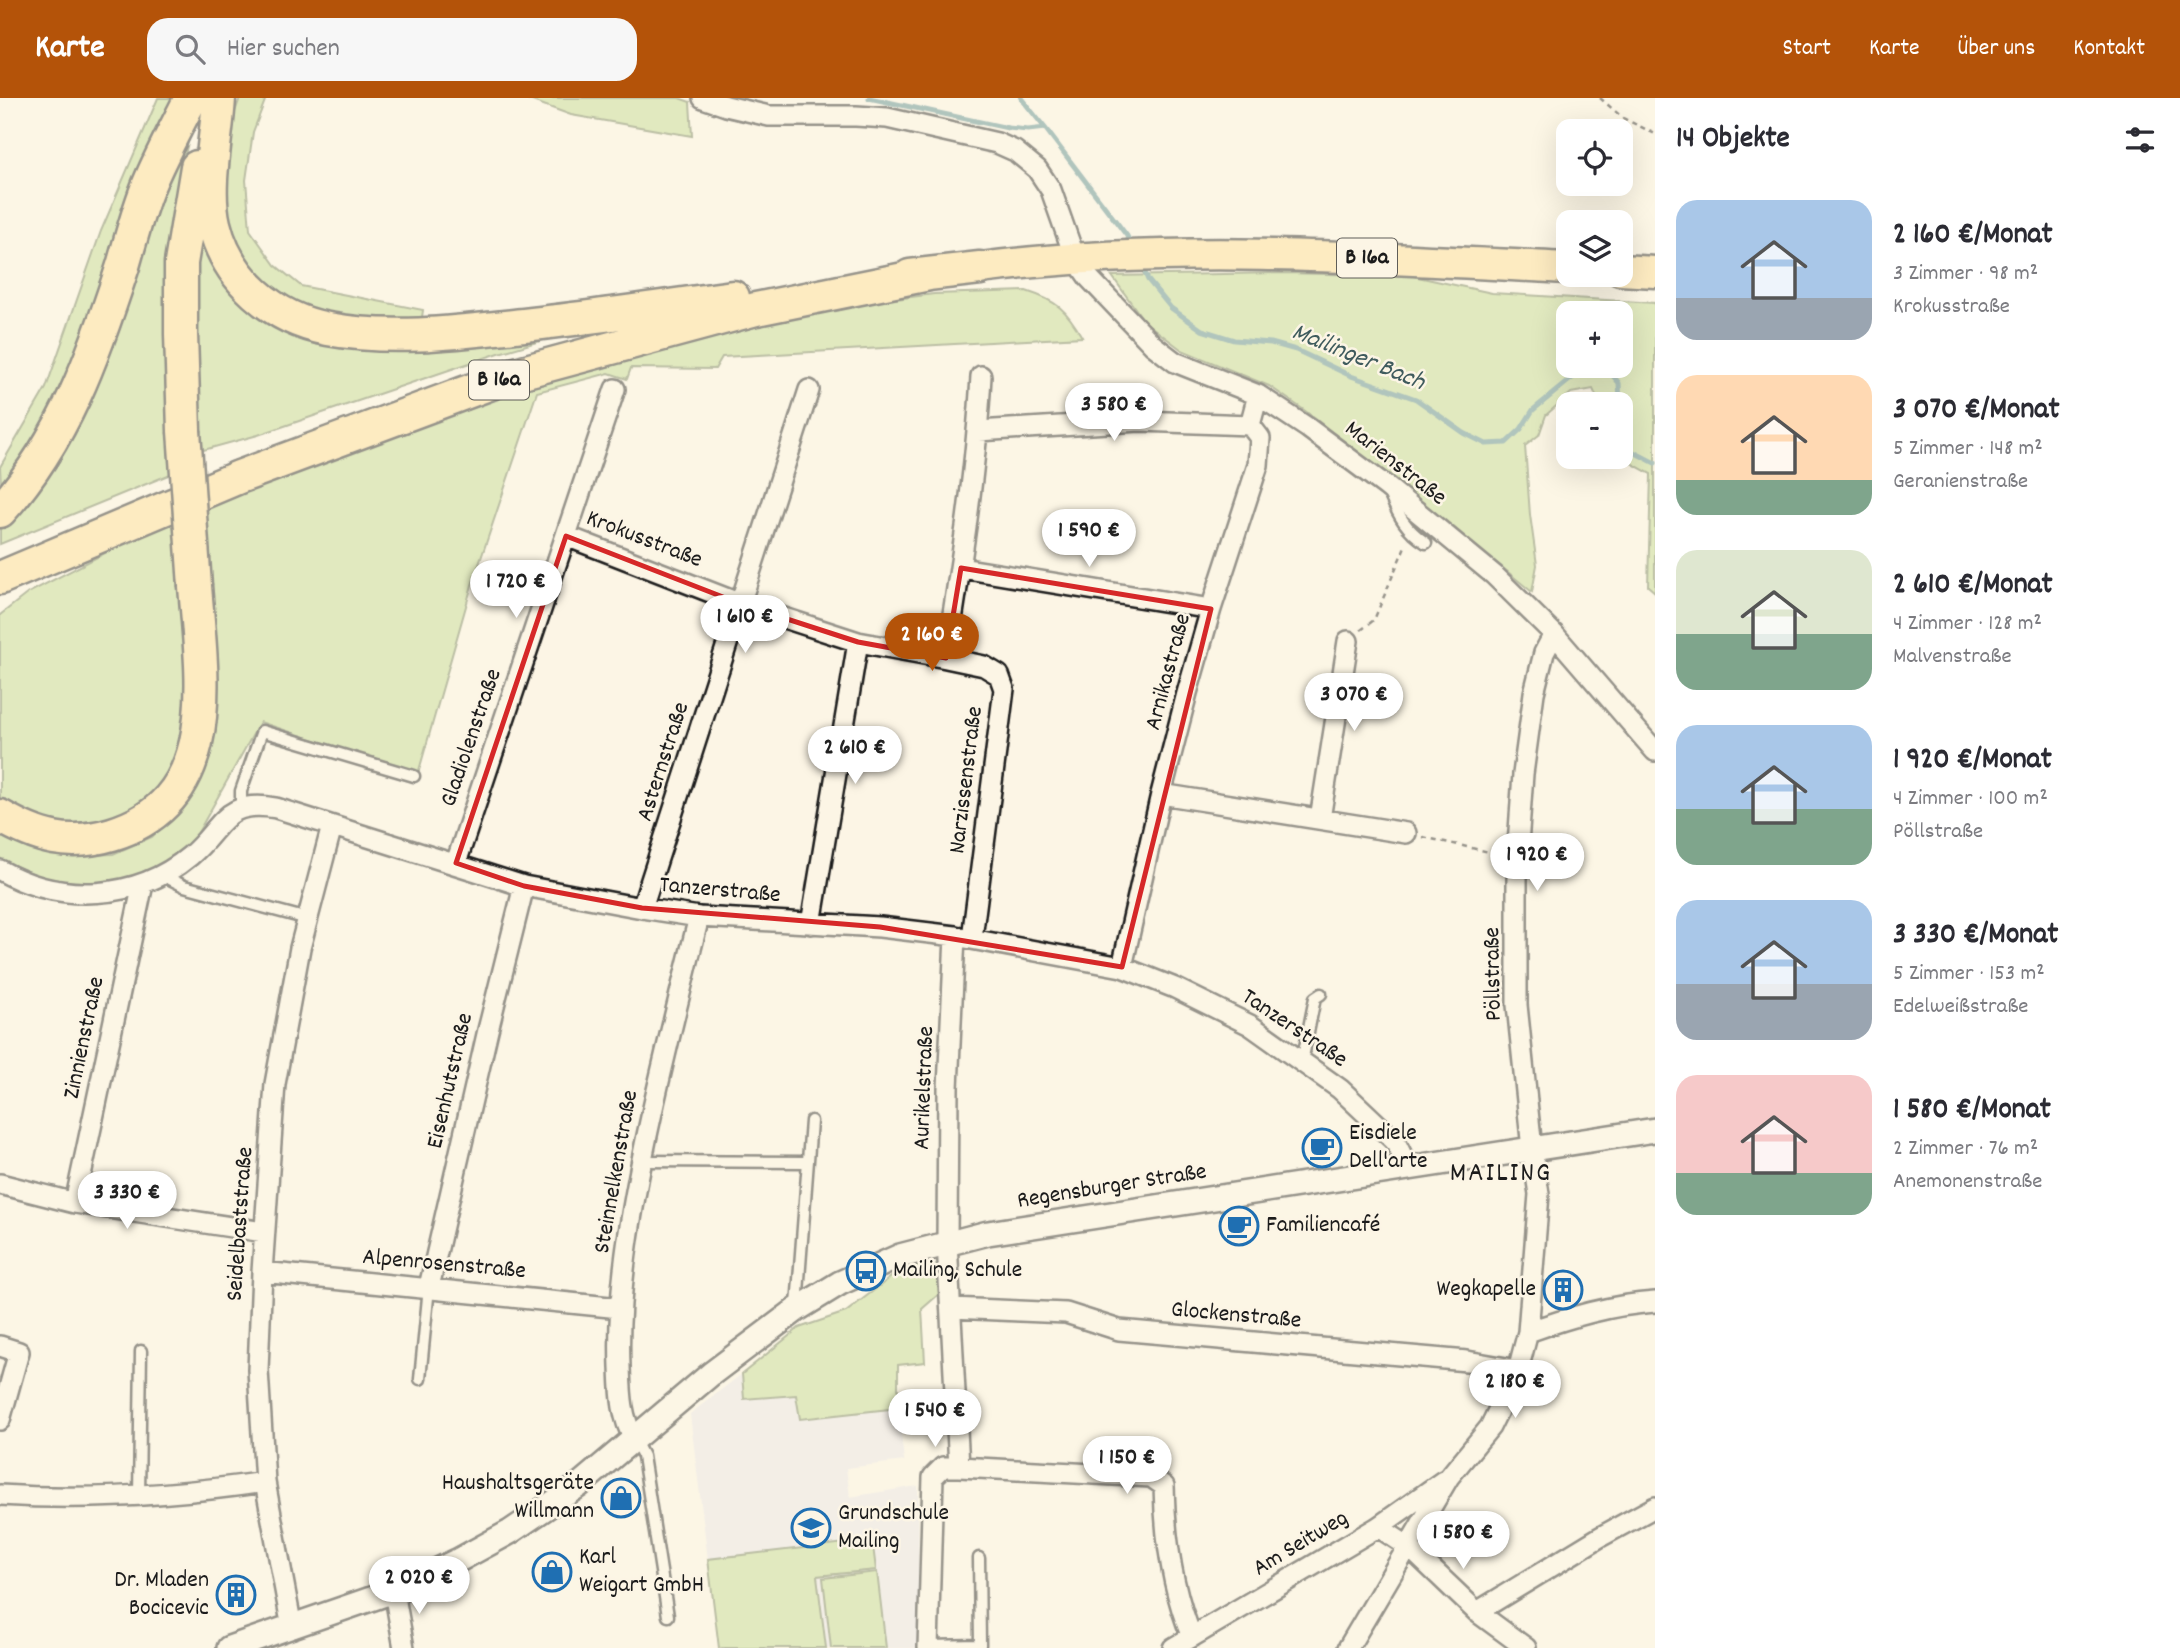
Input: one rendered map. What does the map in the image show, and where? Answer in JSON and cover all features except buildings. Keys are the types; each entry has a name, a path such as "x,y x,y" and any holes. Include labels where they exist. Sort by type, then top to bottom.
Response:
{"highway":[{"path":"0,511 44,456 76,396 98,344 149,184 191,98"},
{"path":"218,98 210,197 215,225 232,267 254,294 296,319 327,329 367,333 450,334 756,294"},
{"path":"0,816 51,839 84,840 112,834 156,811 175,793 189,769 199,738 202,682 184,431 181,263 194,178 218,98"},
{"name":"B 16a","path":"0,556 408,392 519,356 756,294 980,268"},
{"name":"B 16a","path":"0,578 239,477 515,374 756,309 929,274"},
{"path":"0,603 87,541"}],"main road":[{"name":"B 16a","path":"980,268 1075,258 1302,254 1556,267"},
{"path":"1633,271 1655,272"}],"street":[{"name":"Marienstraße","path":"703,98 769,116 887,118 997,144 1014,151 1037,169 1051,190 1075,258 1088,278 1153,345 1175,362 1258,395 1386,486 1494,575 1554,634 1655,751"},
{"path":"946,658 961,568 978,432 981,376"},
{"name":"Gladiolenstraße","path":"456,863 615,389"},
{"name":"Asternstraße","path":"642,908 809,390"},
{"path":"978,432 1140,421 1250,425 1258,395"},
{"name":"Arnikastraße","path":"1122,967 1161,794 1211,609 1258,465 1260,438 1250,425"},
{"name":"Krokusstraße","path":"566,536 741,604 858,642 946,658"},
{"path":"961,568 1211,609"},
{"name":"Pöllstraße","path":"1449,1477 1490,1427 1518,1370 1528,1332 1538,1194 1517,1005 1517,859 1534,692 1544,653 1554,634"},
{"path":"1320,819 1348,641"},
{"path":"811,924 858,642"},
{"name":"Narzissenstraße","path":"946,658 984,666 999,675 1004,689 963,937"},
{"path":"1161,794 1406,833"},
{"name":"Tanzerstraße","path":"241,807 256,805 276,808 524,886 642,908 699,916 880,927 963,937 1122,967 1219,1008 1250,1026 1340,1089 1395,1141 1408,1168"},
{"path":"0,870 18,880 42,888 73,893 114,892 144,884 162,875 188,857 226,816 241,807"},
{"name":"Seidelbaststraße","path":"279,1637 258,1370 264,1232 275,1084 308,919 332,827"},
{"name":"Zinnienstraße","path":"75,1203 144,884"},
{"name":"Eisenhutstraße","path":"429,1287 524,886"},
{"name":"Steinnelkenstraße","path":"634,1439 626,1425 622,1408 620,1308 630,1218 659,1079 699,916"},
{"name":"Aurikelstraße","path":"959,1467 947,1242 948,1088 963,937"},
{"name":"Regensburger Straße","path":"229,1648 279,1637 394,1591 510,1532 578,1486 711,1374 796,1310 840,1283 900,1256 988,1233 1655,1130"},
{"path":"0,1184 75,1203 264,1232"},
{"name":"Alpenrosenstraße","path":"262,1272 620,1308"},
{"path":"1528,1332 1576,1315 1623,1304 1655,1302"},
{"name":"Glockenstraße","path":"951,1308 1066,1313 1119,1330 1467,1361 1518,1370"},
{"path":"0,1346 19,1352 0,1420"},
{"path":"928,1647 933,1477 943,1467 1151,1477 1164,1486 1165,1533 1183,1616 1192,1637"},
{"path":"1348,1648 1449,1477"},
{"name":"Am Seitweg","path":"1173,1648 1378,1527 1449,1477"},
{"path":"0,1495 48,1498 139,1496 265,1482"},
{"path":"1477,1612 1600,1537 1655,1507"},
{"path":"1378,1527 1409,1547 1477,1612 1526,1648"},
{"path":"394,1591 404,1648"}],"lane":[{"path":"1386,486 1395,509 1411,533 1426,543"},
{"path":"241,807 241,791 262,731 414,776"},
{"path":"162,875 184,886 308,919"},
{"path":"1302,1063 1315,998 1321,994"},
{"path":"796,1310 811,1121"},
{"path":"642,1161 808,1162"},
{"path":"420,1379 429,1287"},
{"path":"139,1496 141,1351"},
{"path":"634,1439 643,1455 668,1616"},
{"path":"928,1647 980,1645 979,1558"}],"path":[{"path":"1600,98 1623,118 1655,134"},
{"path":"1348,641 1374,620 1411,533"},
{"path":"1406,833 1517,859"}],"highlighted area":[{"path":"566,536 741,604 858,642 946,658 961,568 1211,609 1122,967 880,927 642,908 524,886 456,863"}],"shaded area":[{"name":"Grundschule Mailing","path":"742,1374 744,1399 797,1395 801,1419 898,1408 904,1461 846,1468 850,1497 918,1486 919,1648 719,1648 690,1414"}],"green space":[{"path":"158,98 180,98 97,310 34,450 1,486 0,467 46,388 101,231"},
{"path":"240,98 266,98 253,132 246,180 250,230 275,265 301,286 423,310 421,325 319,314 275,298 222,231 230,126"},
{"path":"524,98 679,98 690,102 692,136 571,115"},
{"path":"192,126 180,175 173,473 0,544 0,523 81,412 117,336 166,174"},
{"path":"200,203 300,328 602,323 499,353 258,435 200,451 194,287"},
{"path":"1284,273 1413,276 1492,293 1622,301 1556,301 1556,378 1633,378 1633,302 1655,303 1655,592 1648,586 1651,474 1633,464 1633,392 1594,392 1593,389 1556,392 1556,406 1546,415 1539,435 1525,446 1537,565 1532,592 1304,410 1269,386 1182,350 1145,322 1112,276"},
{"path":"1026,291 1046,298 1060,307 1082,337 722,357 715,369 631,368 627,379 609,373 537,392 472,585 418,774 260,722 191,845 141,879 91,887 45,879 0,859 0,833 28,849 67,856 113,854 152,837 178,811 204,772 215,733 215,690 204,506 529,383 812,310 934,294"},
{"path":"176,516 188,728 174,772 141,805 91,827 47,824 8,807 0,800 0,615 28,593"},
{"path":"927,1261 936,1265 939,1294 922,1309 925,1362 898,1365 898,1408 800,1419 796,1395 744,1399 742,1374 799,1328 846,1312 891,1277"},
{"path":"854,1542 855,1548 873,1546 876,1570 817,1576 826,1648 719,1648 708,1559"},
{"path":"877,1572 886,1648 831,1648 823,1578"}],"waterway":[{"name":"Mailinger Bach","path":"869,98 1008,128 1045,128 1132,246"},
{"path":"1021,98 1045,128"},
{"name":"Mailinger Bach","path":"1141,264 1148,280 1171,308 1202,330 1234,340 1271,343 1296,350 1351,376 1416,399 1464,433 1486,444 1506,443 1521,429 1533,410 1572,378 1588,369 1608,370 1619,383 1619,392"},
{"name":"Mailinger Bach","path":"1633,452 1655,463"}],"place":[{"name":"Eisdiele Dell'arte","path":"1322,1148"},
{"name":"Familiencafé","path":"1239,1226"},
{"name":"Mailing, Schule","path":"866,1271"},
{"name":"Wegkapelle","path":"1563,1290"},
{"name":"Haushaltsgeräte Willmann","path":"621,1498"},
{"name":"Grundschule Mailing","path":"811,1528"},
{"name":"Karl Weigart GmbH","path":"552,1572"},
{"name":"Dr. Mladen Bocicevic","path":"236,1595"}],"district":[{"name":"MAILING","path":"1501,1175"}]}
